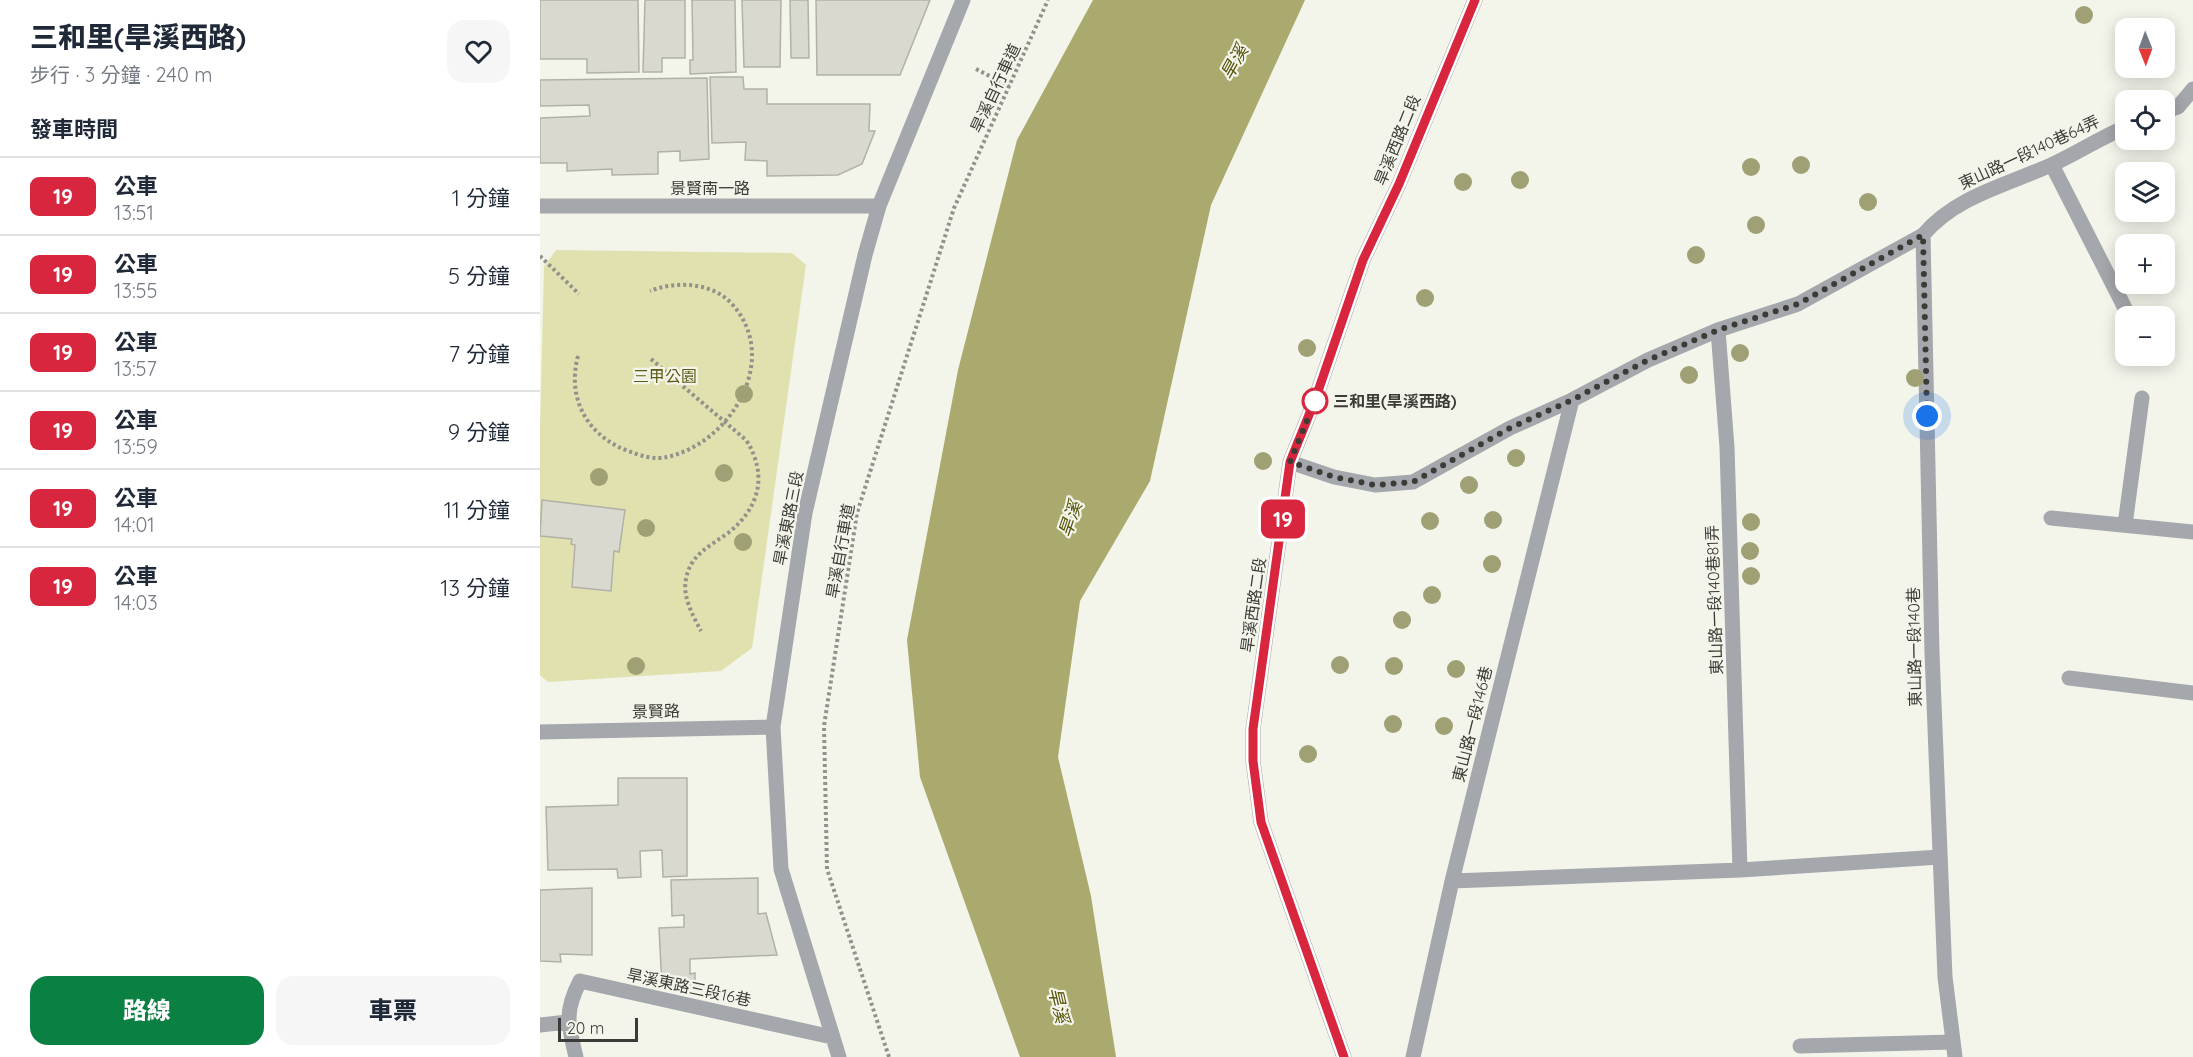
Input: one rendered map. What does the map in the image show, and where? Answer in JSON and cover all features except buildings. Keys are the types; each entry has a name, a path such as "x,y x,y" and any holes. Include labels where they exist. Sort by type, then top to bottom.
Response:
{"street":[{"name":"旱溪東路三段","path":"839,1057 781,869 773,727 805,513 879,206 963,0"},
{"name":"旱溪西路二段","path":"1344,1057 1261,822 1253,761 1253,729 1290,462 1315,400 1363,260 1399,184 1475,0"},
{"path":"2175,108 2193,89"},
{"name":"東山路一段140巷64弄","path":"1290,462 1334,477 1375,485 1413,482 1510,428 1572,400 1648,360 1718,330 1798,304 1923,235 1936,219 1982,192 2052,165 2115,134"},
{"path":"2052,165 2124,306"},
{"name":"景賢南一路","path":"540,206 879,206"},
{"name":"東山路一段140巷","path":"1923,235 1932,653 1945,977 1954,1050"},
{"name":"東山路一段140巷81弄","path":"1718,330 1727,447 1740,870"},
{"path":"2125,525 2142,398"},
{"name":"東山路一段146巷","path":"1413,1057 1452,881 1572,400"},
{"path":"2050,518 2193,532"},
{"path":"2069,678 2193,693"},
{"name":"景賢路","path":"540,732 773,727"},
{"path":"1452,881 1740,870 1940,857"},
{"name":"旱溪東路三段16巷","path":"567,1022 570,1001 580,981 832,1037"},
{"path":"540,1025 567,1022 576,1057"},
{"path":"1800,1046 1954,1050"}],"path":[{"name":"旱溪自行車道","path":"889,1057 827,869 824,726 857,513 954,208 1048,0"},
{"path":"976,69 1009,86"},
{"path":"540,256 579,294"},
{"path":"578,356 575,382 582,413 600,438 619,448 664,458 678,454 706,439 726,422 742,397 752,363 753,344 738,310 727,299 696,285 663,286 650,291"},
{"path":"651,358 746,440 757,456 759,485 754,504 744,517 728,532 708,545 690,565 685,581 687,597 701,631"}],"green space":[{"name":"三甲公園","path":"556,250 792,253 806,265 752,648 721,671 548,682 540,675 540,427 544,267"}],"water":[{"name":"旱溪","path":"1093,0 1305,0 1211,205 1150,481 1080,601 1058,757 1091,896 1116,1057 1020,1057 920,777 907,640 958,370 1017,140"}],"bus line":[{"name":"19","path":"1344,1057 1261,822 1253,761 1253,729 1290,462 1315,400 1363,260 1399,184 1475,0"}],"place":[{"name":"三和里(旱溪西路)","path":"1315,401"}],"route":[{"path":"1315,401 1290,462 1334,477 1375,485 1413,482 1510,428 1572,400 1648,360 1718,330 1798,304 1923,235 1927,416"}]}
